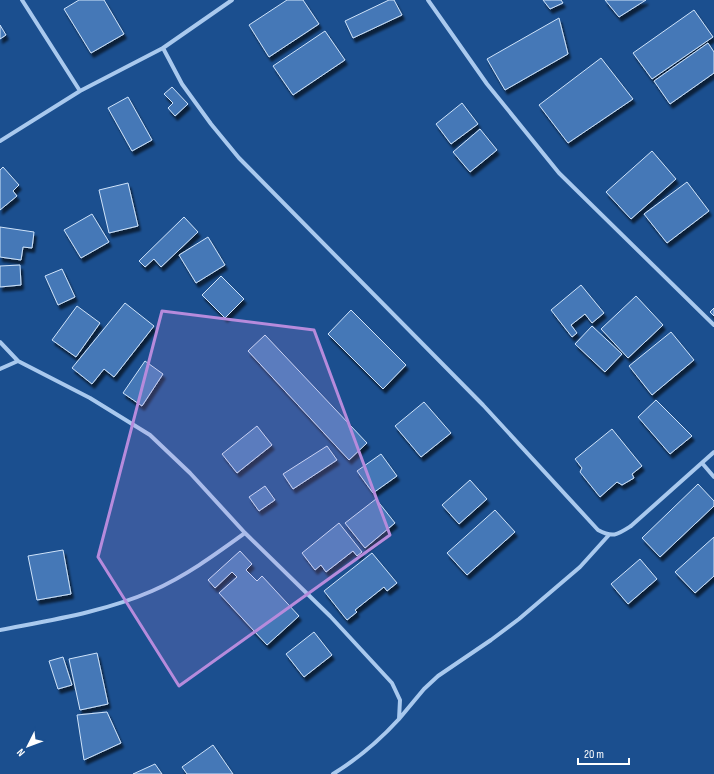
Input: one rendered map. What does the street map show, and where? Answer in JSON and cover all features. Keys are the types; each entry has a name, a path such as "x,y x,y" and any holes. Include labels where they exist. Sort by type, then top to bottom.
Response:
{"street":[{"path":"22,0 80,91"},
{"path":"0,141 80,91 163,48 232,0"},
{"path":"428,0 487,84 559,173 714,325"},
{"path":"163,48 182,84 210,124 239,158 483,405 598,530 608,536"},
{"path":"0,342 18,361 90,398 150,435 190,473 245,533 330,616 392,683 400,700 399,719"},
{"path":"0,369 18,361"},
{"path":"334,774 380,740 424,689 438,676 519,619 580,567 608,536 619,534 631,526 714,452"},
{"path":"702,463 714,477"},
{"path":"0,630 94,611 152,590 205,561 245,533"}],"highlighted area":[{"path":"162,311 314,330 390,535 179,686 98,557"}],"building":[{"path":"79,0 104,0 124,34 91,53 64,9"},
{"path":"287,0 303,0 319,24 269,57 249,25"},
{"path":"389,0 394,0 402,15 353,38 345,21"},
{"path":"543,0 561,0 563,3 550,9"},
{"path":"605,0 646,0 619,17"},
{"path":"694,10 713,37 652,79 633,53"},
{"path":"559,18 568,54 505,90 487,59"},
{"path":"0,25 6,35 0,39"},
{"path":"325,31 345,60 293,95 273,66"},
{"path":"708,43 714,52 714,73 670,104 654,81"},
{"path":"601,58 633,99 568,143 539,105"},
{"path":"172,87 188,104 175,116 168,108 173,103 164,94"},
{"path":"128,97 152,140 132,151 108,108"},
{"path":"462,103 478,124 451,144 436,124"},
{"path":"480,129 497,150 470,172 453,152"},
{"path":"652,151 676,179 631,219 606,192"},
{"path":"3,167 19,185 13,191 17,196 0,210 0,170"},
{"path":"687,182 709,211 667,243 644,214"},
{"path":"128,183 138,226 109,233 99,190"},
{"path":"92,214 109,242 81,258 64,230"},
{"path":"184,217 198,232 161,267 154,259 145,267 139,261"},
{"path":"0,227 34,232 32,248 23,247 21,260 0,257"},
{"path":"208,237 225,265 196,283 179,255"},
{"path":"20,265 21,285 0,287 0,266"},
{"path":"62,269 75,297 58,305 45,276"},
{"path":"221,276 244,299 225,318 202,295"},
{"path":"581,285 604,313 592,323 585,314 571,325 577,333 572,337 551,310"},
{"path":"636,296 663,325 628,358 601,329"},
{"path":"125,303 154,326 114,377 104,369 92,384 72,368"},
{"path":"77,306 100,323 76,357 52,340"},
{"path":"714,308 714,316 710,312"},
{"path":"351,310 406,365 383,389 328,334"},
{"path":"592,326 622,354 605,372 575,344"},
{"path":"671,332 694,360 652,395 629,366"},
{"path":"265,335 367,443 349,460 248,351"},
{"path":"145,361 163,374 142,406 123,393"},
{"path":"656,400 692,436 670,454 638,417"},
{"path":"424,402 451,433 421,457 395,426"},
{"path":"257,426 272,445 237,473 222,454"},
{"path":"612,429 642,466 632,474 634,478 622,485 617,482 600,497 580,472 582,468 575,459"},
{"path":"327,446 337,460 293,489 283,474"},
{"path":"381,454 397,476 373,493 357,471"},
{"path":"470,480 487,499 459,524 442,505"},
{"path":"698,484 714,501 714,506 660,557 642,538"},
{"path":"265,486 275,500 259,511 249,497"},
{"path":"376,499 395,523 365,548 345,523"},
{"path":"495,510 515,532 467,575 447,553"},
{"path":"339,523 362,552 357,556 353,551 326,572 321,565 315,570 302,553"},
{"path":"714,537 714,576 695,593 675,572"},
{"path":"63,550 71,594 37,600 28,556"},
{"path":"240,551 252,564 246,570 257,581 262,576 299,616 267,645 219,593 237,577 232,572 215,588 208,580"},
{"path":"372,553 397,583 387,591 384,587 355,610 357,612 347,620 324,591"},
{"path":"640,559 657,579 628,604 611,584"},
{"path":"314,632 332,655 304,677 286,654"},
{"path":"97,653 108,704 80,710 69,659"},
{"path":"63,657 72,685 58,689 49,661"},
{"path":"107,712 121,743 84,760 77,715"},
{"path":"213,745 233,774 187,774 182,767"},
{"path":"155,764 162,774 133,774"}]}
